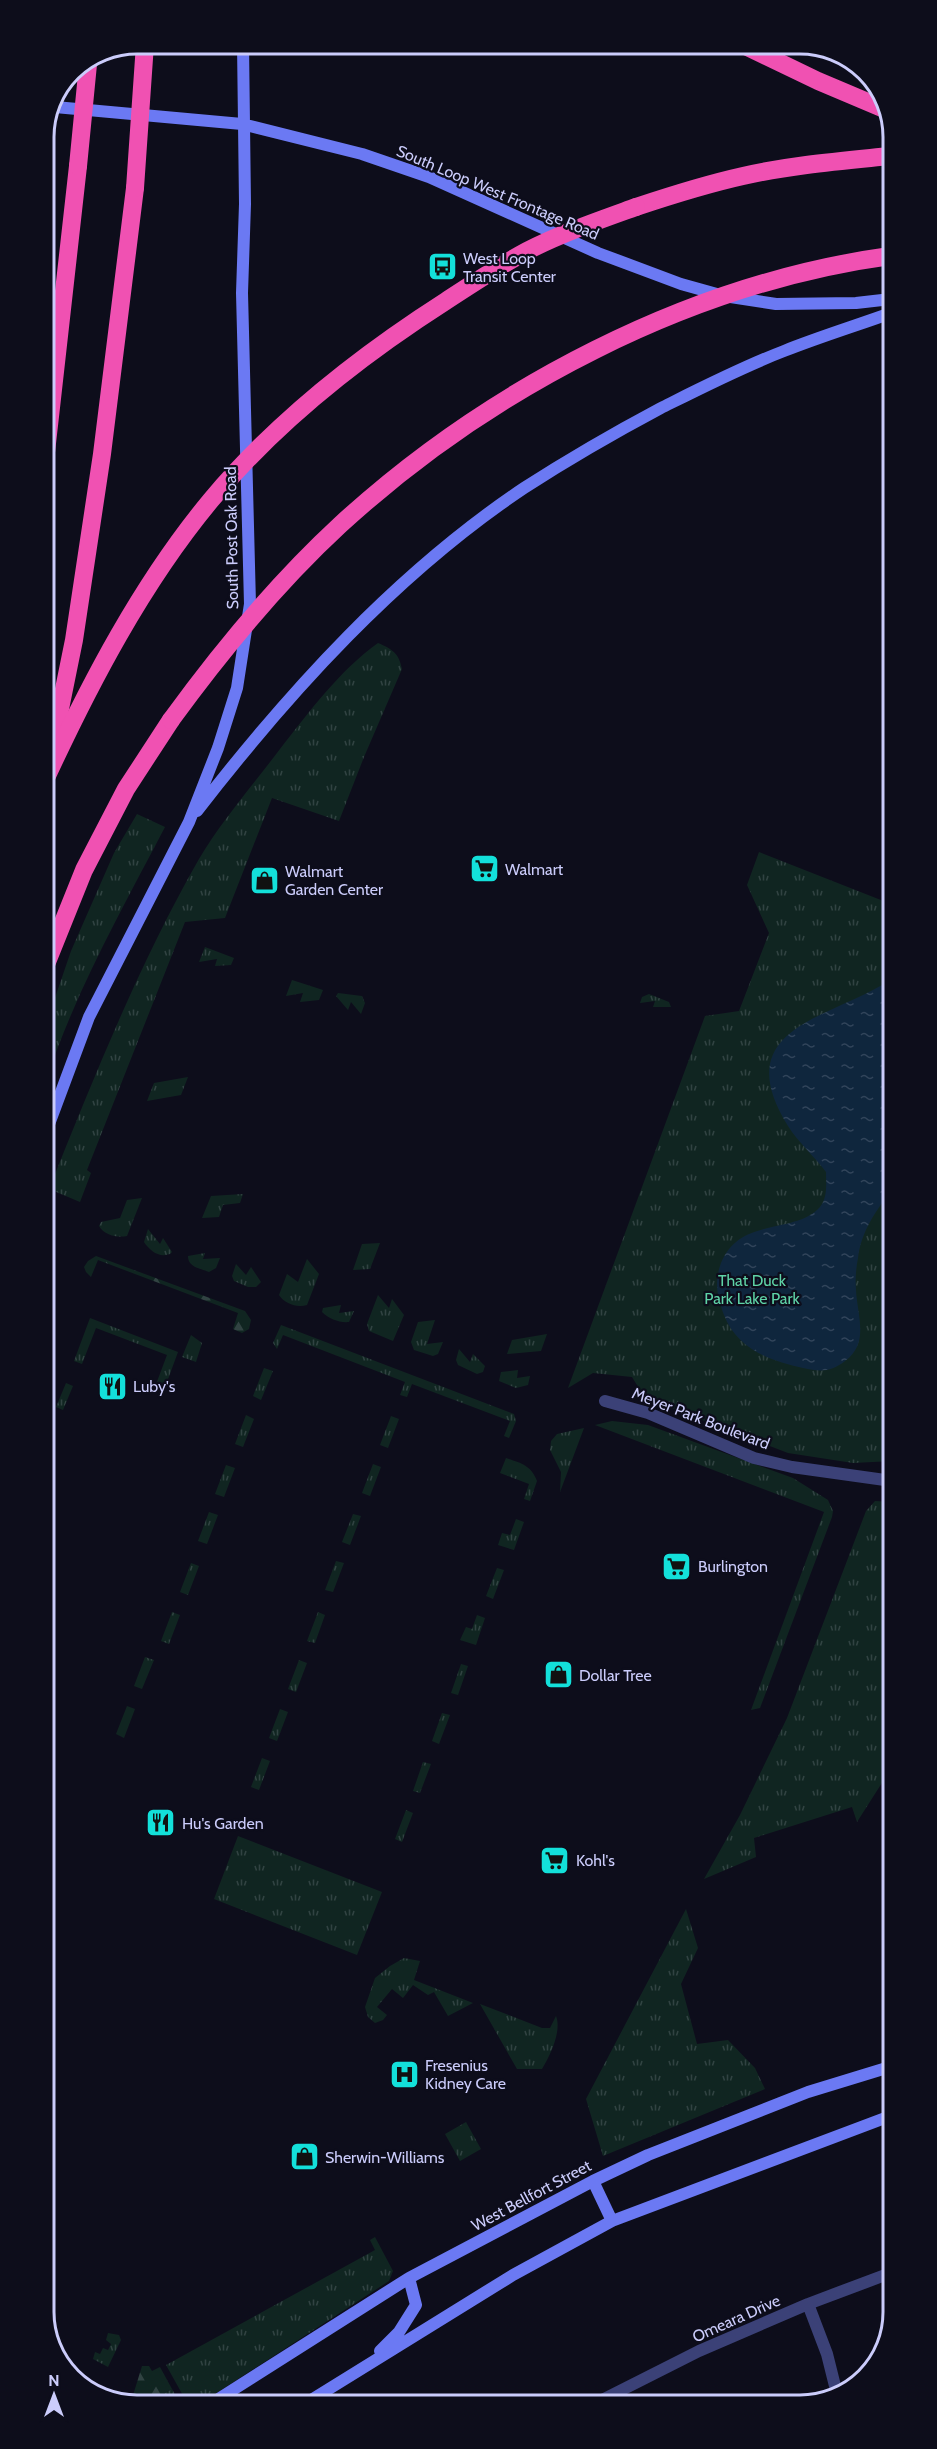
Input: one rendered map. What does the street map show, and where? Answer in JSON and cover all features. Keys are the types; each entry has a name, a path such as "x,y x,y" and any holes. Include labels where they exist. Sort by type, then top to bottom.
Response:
{"highway":[{"path":"54,737 76,628 102,454 135,188 144,54"},
{"path":"762,54 877,106"},
{"path":"54,381 87,71"},
{"path":"54,764 108,655 160,569 211,500 262,445 320,392 386,339 527,251 636,207 746,175 834,161 883,157"},
{"path":"54,945 89,860 126,789 171,720 246,622 294,569 400,472 518,392 580,358 648,326 720,298 796,275 883,257"}],"main road":[{"name":"South Post Oak Road","path":"54,1111 89,1017 189,822 218,748 237,688 250,604 242,293 245,204 242,124 243,54"},
{"name":"South Loop West Frontage Road","path":"60,107 242,124 306,139 429,177 598,253 681,284 724,296 776,304 856,303 883,300"},
{"path":"189,822 240,756 308,678 431,560 523,489 602,440 692,392 783,351 883,316"},
{"name":"West Bellfort Street","path":"225,2395 409,2278 593,2181 648,2155 808,2092 883,2069"},
{"path":"318,2395 513,2275 612,2221 883,2119"},
{"path":"593,2181 612,2221"},
{"path":"362,2368 399,2332 410,2317 416,2305 409,2278"}],"street":[{"name":"Meyer Park Boulevard","path":"605,1401 648,1413 754,1458 792,1467 883,1480"},
{"name":"Omeara Drive","path":"612,2395 699,2351 808,2304 883,2276"},
{"path":"808,2304 827,2354 835,2387"}],"green space":[{"path":"378,643 394,652 402,669 339,821 272,798 225,918 185,922 87,1170 91,1173 80,1202 54,1191 54,1177 100,1063 137,980 199,859 228,817 314,706 364,654"},
{"path":"137,814 165,827 84,985 54,1059 54,1001 71,951 114,853"},
{"name":"That Duck Park Lake Park","path":"759,852 883,901 883,1461 853,1463 788,1453 645,1398 632,1377 593,1373 568,1388 705,1016 739,1011 769,933 747,885"},
{"path":"205,947 234,958 231,965 215,966 217,959 199,962"},
{"path":"292,980 323,990 319,1000 300,1002 303,993 286,996"},
{"path":"338,993 362,996 365,1003 361,1014 351,1002 348,1010 336,996"},
{"path":"649,994 669,1002 671,1007 653,1007 655,1001 640,1003 642,997"},
{"path":"188,1077 181,1095 147,1101 154,1083"},
{"path":"243,1194 240,1203 223,1205 219,1217 202,1218 211,1196"},
{"path":"142,1198 127,1236 111,1235 99,1226 101,1222 120,1218 127,1200"},
{"path":"148,1229 160,1244 163,1238 172,1252 170,1254 159,1254 146,1245 144,1242"},
{"path":"380,1243 370,1269 353,1270 362,1244"},
{"path":"205,1253 203,1259 220,1258 216,1268 209,1272 195,1267 188,1260 188,1256"},
{"path":"96,1256 245,1311 251,1320 249,1329 242,1333 233,1329 238,1313 98,1260 91,1277 84,1267"},
{"path":"307,1259 319,1274 307,1305 299,1306 284,1301 279,1295 287,1274 298,1282"},
{"path":"236,1264 246,1275 251,1267 261,1282 256,1287 248,1287 234,1281 232,1276"},
{"path":"378,1295 389,1308 392,1299 404,1315 393,1341 369,1331 367,1324"},
{"path":"341,1305 339,1313 354,1311 349,1322 335,1320 322,1312 323,1308"},
{"path":"90,1318 178,1352 164,1390 155,1387 167,1355 96,1328 82,1364 74,1361"},
{"path":"435,1320 427,1344 443,1342 438,1354 433,1356 414,1350 411,1342 418,1322"},
{"path":"281,1325 514,1414 516,1421 509,1438 504,1436 510,1421 412,1384 407,1397 400,1395 405,1382 283,1335 277,1349 273,1343"},
{"path":"547,1334 541,1351 507,1354 512,1340"},
{"path":"191,1335 202,1343 196,1362 182,1357"},
{"path":"459,1349 470,1362 473,1354 485,1366 483,1372 477,1374 458,1365 456,1360"},
{"path":"264,1368 273,1371 261,1400 253,1396"},
{"path":"518,1370 517,1378 530,1376 528,1385 516,1388 499,1381 501,1372"},
{"path":"66,1383 73,1386 63,1410 56,1407"},
{"path":"246,1415 254,1419 243,1447 235,1444"},
{"path":"391,1416 399,1419 388,1448 380,1445"},
{"path":"612,1421 648,1425 793,1478 828,1500 833,1511 832,1517 760,1708 751,1710 824,1512 595,1425"},
{"path":"584,1428 560,1492 561,1472 550,1450 551,1441 557,1434"},
{"path":"506,1458 525,1465 535,1476 537,1481 530,1501 524,1499 529,1484 500,1473"},
{"path":"373,1464 381,1467 370,1496 362,1493"},
{"path":"226,1465 235,1468 224,1497 215,1494"},
{"path":"875,1501 883,1501 883,1781 857,1822 852,1807 754,1838 756,1857 704,1879 740,1815 787,1718 866,1511"},
{"path":"209,1512 218,1515 207,1544 198,1541"},
{"path":"353,1514 361,1516 350,1545 342,1542"},
{"path":"516,1519 524,1522 514,1550 498,1545 502,1533 510,1535"},
{"path":"336,1561 344,1563 333,1592 325,1590"},
{"path":"191,1563 199,1566 188,1595 180,1592"},
{"path":"497,1568 504,1570 493,1599 486,1596"},
{"path":"172,1612 180,1615 169,1644 161,1641"},
{"path":"318,1612 325,1615 315,1643 307,1641"},
{"path":"477,1615 485,1618 476,1645 460,1640 466,1627 472,1629"},
{"path":"145,1657 154,1660 142,1689 134,1686"},
{"path":"299,1660 307,1663 296,1692 288,1689"},
{"path":"461,1664 468,1666 458,1695 451,1693"},
{"path":"127,1706 135,1709 124,1738 116,1734"},
{"path":"280,1709 288,1712 277,1741 269,1738"},
{"path":"442,1713 450,1715 439,1744 432,1741"},
{"path":"262,1758 270,1761 259,1790 251,1787"},
{"path":"423,1762 431,1764 420,1793 413,1791"},
{"path":"406,1810 413,1813 402,1842 395,1839"},
{"path":"238,1836 382,1892 357,1955 214,1899"},
{"path":"686,1909 698,1948 681,1984 697,2044 728,2040 755,2068 765,2089 603,2156 586,2099"},
{"path":"404,1958 420,1961 414,1980 473,2003 448,2016 434,1992 428,1995 413,1985 403,1998 392,1989 377,2007 387,2015 383,2020 375,2023 368,2017 365,2007 375,1978"},
{"path":"480,2004 542,2028 550,2028 556,2016 556,2036 542,2069 517,2069"},
{"path":"466,2122 481,2149 460,2161 445,2134"},
{"path":"375,2237 393,2271 389,2281 213,2395 183,2395 166,2365 375,2250 370,2240"},
{"path":"108,2333 119,2335 121,2340 108,2367 93,2359 95,2352 100,2354 103,2348 108,2350 111,2344 106,2340"},
{"path":"142,2366 149,2366 152,2371 160,2367 172,2389 161,2395 133,2395"},
{"path":"172,2389 175,2395 161,2395"}],"water":[{"path":"883,984 883,1201 870,1222 860,1248 856,1282 860,1319 860,1337 857,1346 853,1354 835,1367 821,1370 809,1369 767,1357 756,1352 737,1337 724,1315 720,1302 717,1289 719,1270 730,1248 741,1238 809,1216 823,1203 826,1172 788,1126 772,1093 770,1066 778,1046 794,1030"}],"place":[{"name":"West Loop Transit Center","path":"442,267"},
{"name":"Walmart","path":"484,869"},
{"name":"Walmart Garden Center","path":"264,880"},
{"name":"Luby's","path":"112,1386"},
{"name":"Burlington","path":"677,1566"},
{"name":"Dollar Tree","path":"558,1675"},
{"name":"Hu's Garden","path":"161,1823"},
{"name":"Kohl's","path":"555,1860"},
{"name":"Fresenius Kidney Care","path":"404,2074"},
{"name":"Sherwin-Williams","path":"304,2157"}]}
